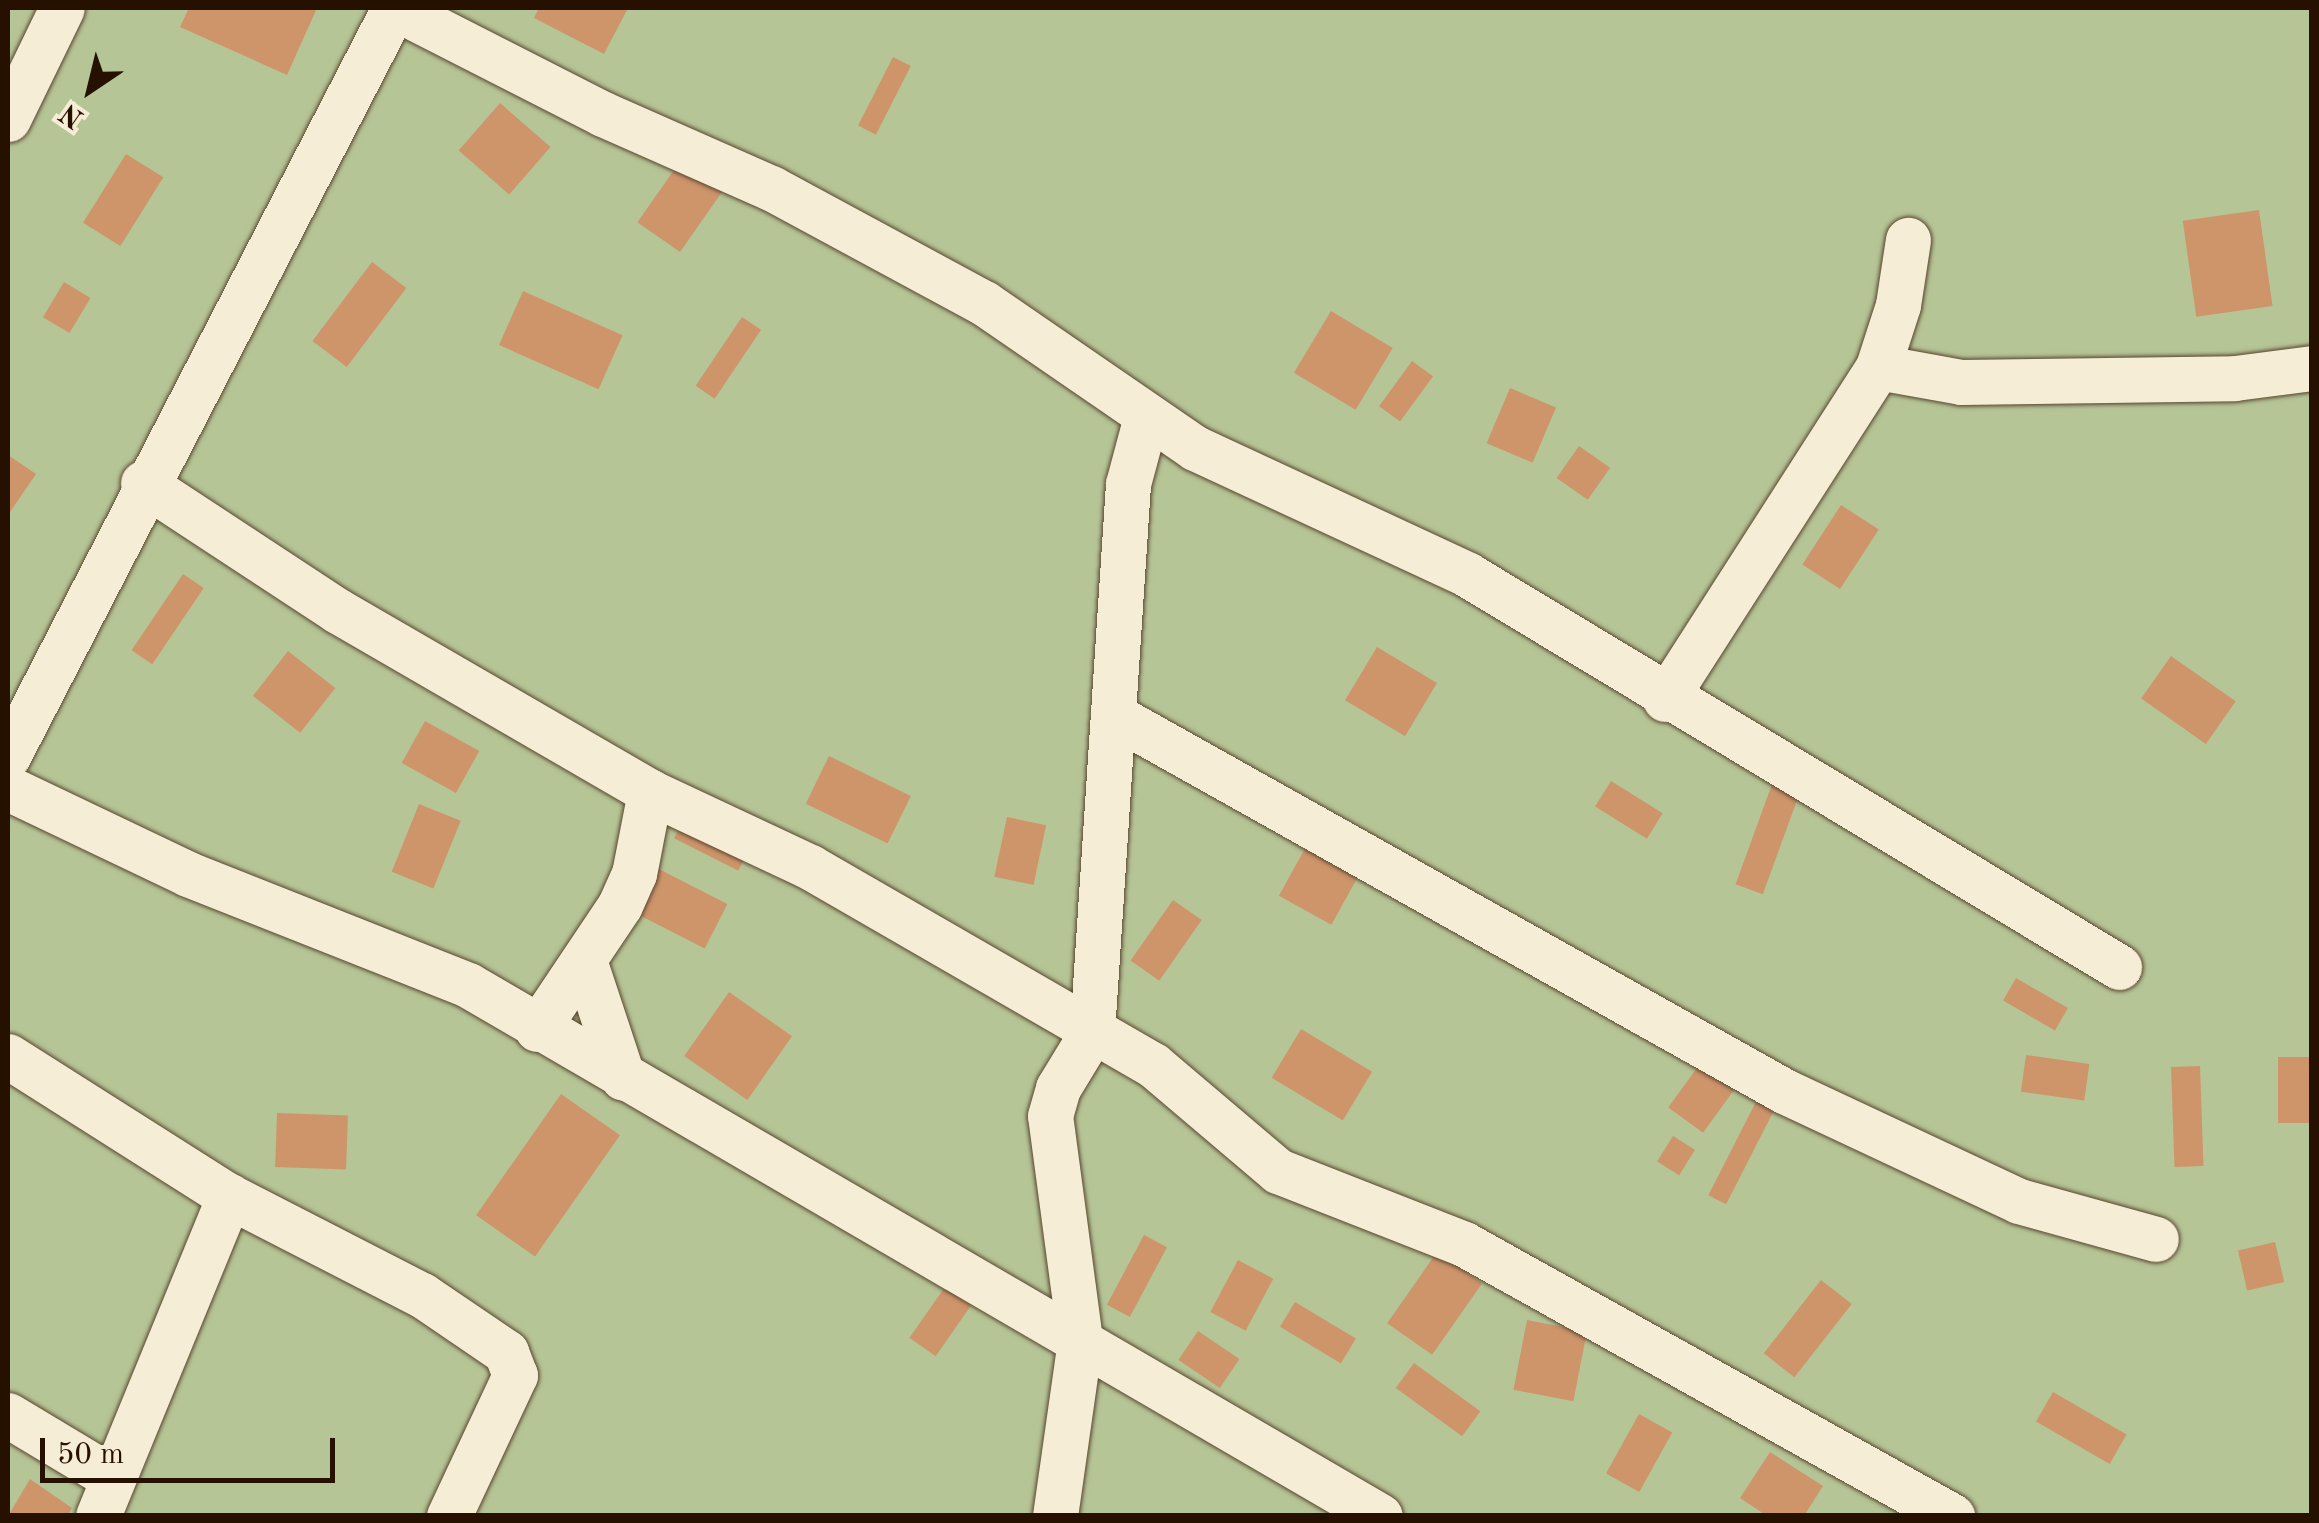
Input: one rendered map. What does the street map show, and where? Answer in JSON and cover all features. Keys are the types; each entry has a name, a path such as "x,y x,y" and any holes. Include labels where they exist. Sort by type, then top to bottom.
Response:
{"street":[{"path":"8,119 62,8"},
{"path":"8,756 144,483 394,8 588,107 772,188 984,303 1146,417 1256,478 1468,576 1665,699 2119,967"},
{"path":"1665,699 1878,367 1898,305 1908,240"},
{"path":"1878,367 1961,382 2235,378 2312,368"},
{"path":"1055,1516 1080,1340 1050,1116 1058,1088 1092,1032 1128,484 1146,417"},
{"path":"144,483 338,611 650,792 810,867 1153,1066 1278,1171 1464,1244 1952,1516"},
{"path":"1113,715 1784,1091 2019,1201 2156,1238"},
{"path":"8,788 188,874 468,985 537,1029 1380,1516"},
{"path":"537,1029 584,960 634,874 650,792"},
{"path":"584,960 623,1078"},
{"path":"8,1056 229,1196 422,1295 506,1352 514,1376 449,1516"},
{"path":"8,1415 106,1497 229,1196"}],"green space":[{"path":"8,8 2311,8 2311,1515 8,1515"}],"building":[{"path":"189,8 317,8 287,75 180,27"},
{"path":"539,8 628,8 604,54 534,18"},
{"path":"893,57 911,66 876,135 858,126"},
{"path":"500,103 551,147 509,195 459,151"},
{"path":"126,154 163,177 120,246 83,223"},
{"path":"681,160 724,190 680,252 637,222"},
{"path":"2259,210 2272,306 2196,317 2183,221"},
{"path":"372,262 406,288 347,367 312,341"},
{"path":"64,282 91,298 69,333 43,317"},
{"path":"523,291 623,335 599,389 499,345"},
{"path":"1331,311 1393,348 1356,410 1294,373"},
{"path":"742,317 761,330 715,399 696,386"},
{"path":"1412,361 1433,376 1400,422 1379,406"},
{"path":"1510,388 1556,408 1533,463 1487,443"},
{"path":"1579,446 1610,468 1588,500 1557,478"},
{"path":"8,455 36,474 8,515"},
{"path":"1841,505 1879,530 1840,589 1802,565"},
{"path":"183,574 204,588 152,664 132,650"},
{"path":"1377,647 1437,683 1405,736 1345,700"},
{"path":"288,651 335,688 300,733 253,696"},
{"path":"2171,656 2236,701 2206,744 2141,699"},
{"path":"425,721 479,751 456,793 402,763"},
{"path":"829,756 911,796 888,844 806,804"},
{"path":"1779,765 1806,775 1763,894 1736,884"},
{"path":"1611,781 1663,813 1647,839 1595,806"},
{"path":"419,804 461,821 433,889 392,872"},
{"path":"690,807 754,840 738,871 674,838"},
{"path":"1007,817 1046,825 1033,885 994,877"},
{"path":"1307,845 1359,874 1331,925 1279,896"},
{"path":"641,860 727,904 705,949 618,905"},
{"path":"1173,900 1202,920 1159,981 1131,961"},
{"path":"2016,978 2068,1008 2055,1031 2003,1001"},
{"path":"729,992 792,1036 747,1100 684,1056"},
{"path":"1301,1029 1372,1072 1343,1121 1272,1078"},
{"path":"1707,1054 1742,1079 1703,1133 1668,1107"},
{"path":"2026,1055 2089,1064 2084,1101 2021,1092"},
{"path":"2278,1057 2312,1057 2312,1123 2278,1123"},
{"path":"2200,1066 2203,1166 2175,1167 2171,1067"},
{"path":"1766,1082 1784,1091 1726,1204 1708,1195"},
{"path":"561,1094 620,1135 535,1257 476,1215"},
{"path":"277,1113 348,1115 346,1169 275,1167"},
{"path":"1673,1136 1695,1150 1679,1175 1657,1161"},
{"path":"1144,1235 1167,1247 1130,1317 1107,1305"},
{"path":"2275,1242 2284,1282 2247,1290 2238,1251"},
{"path":"1437,1252 1482,1284 1432,1355 1387,1323"},
{"path":"1238,1260 1273,1279 1246,1331 1210,1312"},
{"path":"1821,1280 1852,1304 1794,1377 1764,1353"},
{"path":"945,1287 971,1305 936,1356 909,1338"},
{"path":"1295,1302 1356,1339 1341,1363 1280,1327"},
{"path":"1527,1320 1587,1332 1573,1401 1513,1390"},
{"path":"1198,1331 1239,1359 1220,1388 1178,1360"},
{"path":"1414,1363 1480,1411 1462,1436 1396,1388"},
{"path":"2053,1392 2127,1435 2110,1464 2036,1421"},
{"path":"1639,1414 1672,1432 1639,1492 1606,1473"},
{"path":"1770,1452 1823,1486 1804,1516 1767,1516 1740,1498"},
{"path":"30,1479 72,1508 67,1516 8,1516"}]}
